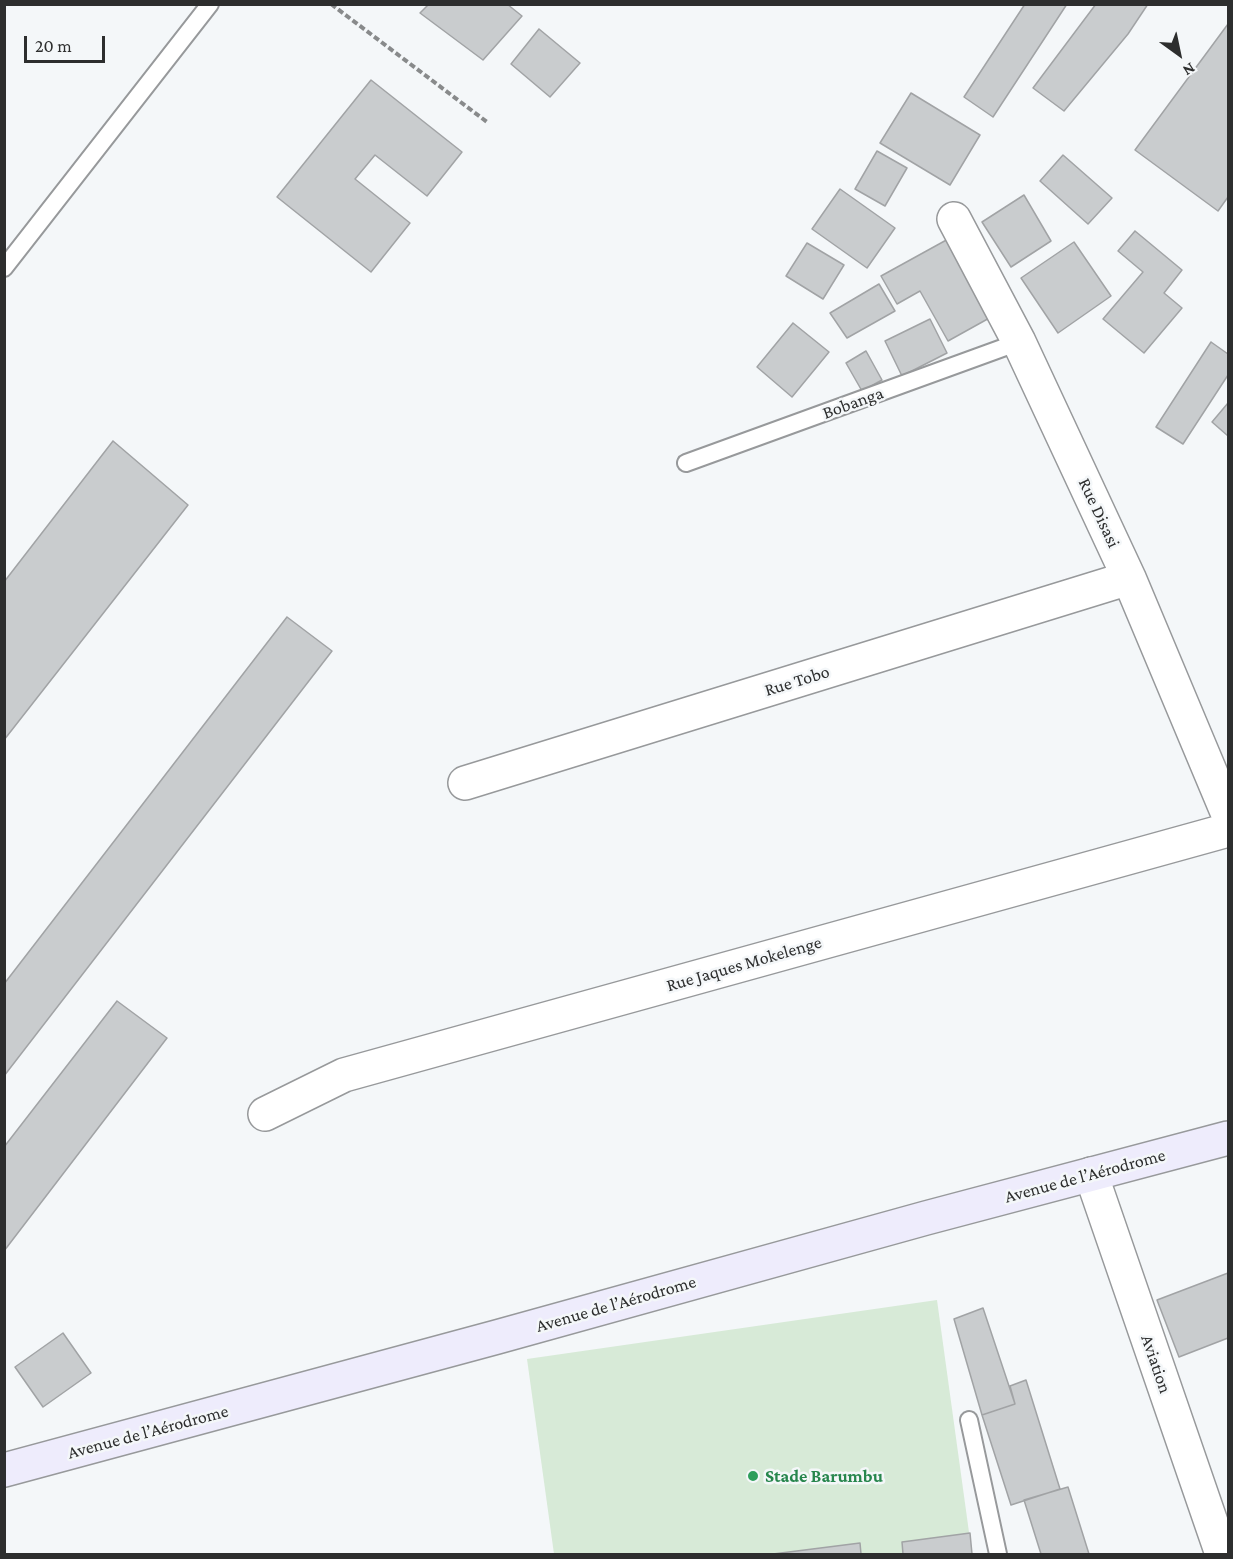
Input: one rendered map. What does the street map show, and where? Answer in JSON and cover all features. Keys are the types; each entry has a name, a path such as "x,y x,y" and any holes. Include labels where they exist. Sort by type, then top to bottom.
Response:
{"street":[{"name":"Rue Disasi","path":"954,219 1019,342 1129,579 1228,814"},
{"name":"Rue Tobo","path":"465,783 1129,579"},
{"name":"Rue Jaques Mokelenge","path":"265,1114 344,1075 1228,830"},
{"name":"Avenue de l’Aérodrome","path":"4,1470 937,1215 1228,1138"},
{"name":"Aviation","path":"1091,1174 1222,1554"}],"lane":[{"path":"4,268 210,4"},
{"name":"Bobanga","path":"686,463 1019,342"},
{"path":"969,1420 998,1554"}],"path":[{"path":"331,4 487,122"}],"green space":[{"name":"Stade Barumbu","path":"937,1300 972,1554 554,1554 527,1359"}],"building":[{"path":"429,4 507,4 522,16 483,60 420,13"},
{"path":"1025,4 1067,4 993,117 964,97"},
{"path":"1096,4 1148,4 1128,34 1064,111 1033,88"},
{"path":"1228,24 1228,197 1218,211 1135,150"},
{"path":"539,29 580,63 550,97 511,64"},
{"path":"371,80 462,152 427,196 375,155 355,179 410,223 371,272 277,197"},
{"path":"911,93 980,135 950,185 880,143"},
{"path":"877,151 907,168 885,206 855,189"},
{"path":"1063,155 1112,198 1088,224 1040,181"},
{"path":"840,189 895,228 867,268 812,229"},
{"path":"1024,195 1051,241 1011,267 982,222"},
{"path":"1135,231 1182,270 1164,293 1182,308 1144,353 1103,319 1143,272 1118,251"},
{"path":"950,238 993,316 948,341 920,291 897,304 881,276"},
{"path":"1074,242 1111,296 1058,333 1021,278"},
{"path":"807,243 844,265 823,299 786,276"},
{"path":"879,284 895,311 847,338 830,313"},
{"path":"930,319 947,353 902,376 885,341"},
{"path":"793,323 829,352 792,397 757,367"},
{"path":"1211,342 1228,354 1228,375 1183,444 1156,427"},
{"path":"866,351 882,380 862,391 846,363"},
{"path":"1228,403 1228,436 1212,422"},
{"path":"113,441 188,505 4,740 4,582"},
{"path":"287,617 332,651 4,1076 4,984"},
{"path":"117,1001 167,1038 4,1251 4,1147"},
{"path":"1228,1273 1228,1338 1179,1357 1157,1300"},
{"path":"983,1308 1015,1404 982,1415 954,1319"},
{"path":"63,1333 91,1373 43,1407 15,1367"},
{"path":"1026,1380 1060,1489 1011,1505 982,1415 1015,1404 1010,1386"},
{"path":"1068,1487 1089,1554 1041,1554 1024,1500"},
{"path":"970,1533 972,1554 903,1554 902,1542"},
{"path":"860,1543 861,1554 773,1554"}],"place":[{"name":"Stade Barumbu","path":"753,1476"}]}
